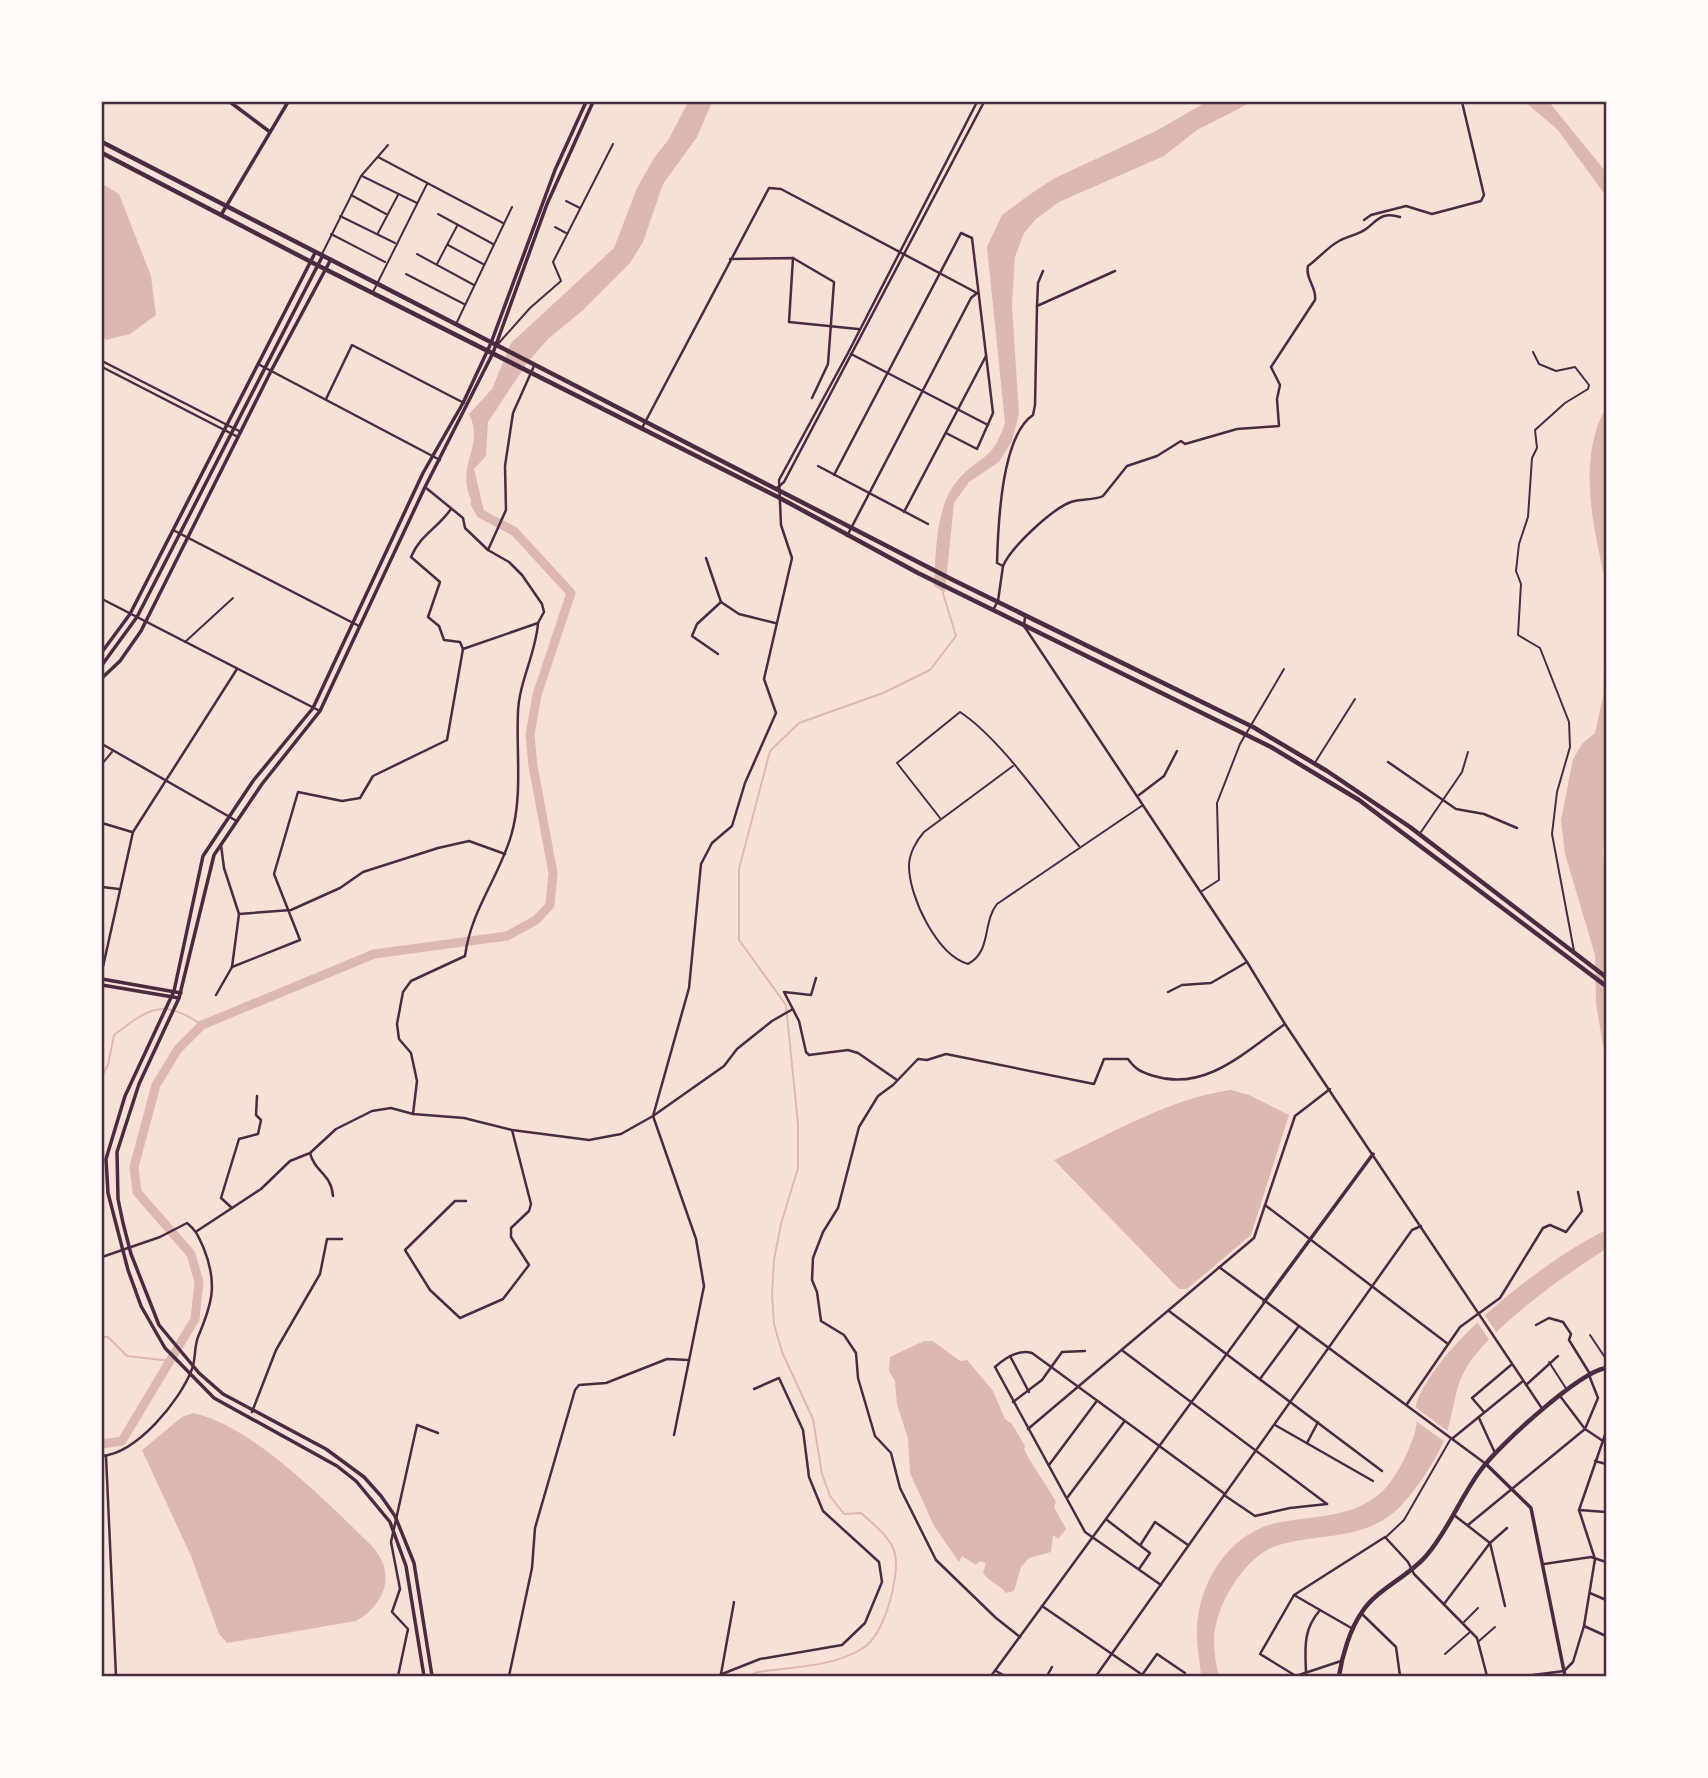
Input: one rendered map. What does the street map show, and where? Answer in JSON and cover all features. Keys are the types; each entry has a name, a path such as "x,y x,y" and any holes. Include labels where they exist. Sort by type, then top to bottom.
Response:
{"main road":[{"path":"102,142 920,564 1253,727 1315,764 1420,835 1606,977"},
{"path":"102,153 372,293 778,497 918,573 1248,735 1359,800 1606,986"},
{"path":"1189,706 1193,698"},
{"path":"1339,1676 1341,1661 1361,1612 1428,1554 1486,1464 1543,1410 1606,1364"}],"street":[{"path":"230,102 270,132"},
{"path":"221,215 288,102"},
{"path":"424,1676 406,1566 393,1530 373,1499 337,1466 236,1413 188,1375 165,1348 141,1306 121,1248 104,1168 116,1119 174,991 203,856 273,754 313,708 423,473 493,353 540,216 586,102"},
{"path":"540,216 593,102"},
{"path":"674,1435 704,1278 696,1240 653,1116 689,988 701,864 712,843 732,826 745,783 776,713 764,679 792,558 781,525 777,488 850,354 977,102"},
{"path":"902,251 984,102"},
{"path":"1364,220 1371,215 1406,206 1432,214 1483,199 1462,102"},
{"path":"642,428 764,193 774,187 902,251 978,293"},
{"path":"993,610 998,601 1003,566 1011,553 1047,518 1071,502 1103,496 1122,471 1133,463 1157,456 1181,441 1185,443 1237,429 1279,426 1277,399 1280,385 1271,367 1315,300 1316,295 1307,276 1308,266 1330,250 1336,242 1367,229 1374,220 1392,215 1400,217"},
{"path":"834,475 961,233 972,238 993,413 977,449 946,433"},
{"path":"102,652 130,614 315,253"},
{"path":"102,666 137,617 322,257"},
{"path":"730,259 793,258 834,282 833,326 828,364 812,398"},
{"path":"793,258 789,322 862,330"},
{"path":"102,678 129,649 146,622 271,370 330,261"},
{"path":"1003,566 997,563 998,542 1009,458 1018,431 1023,421 1033,415 1035,405 1038,284 1043,271"},
{"path":"1037,306 1115,271"},
{"path":"847,536 971,298 978,293"},
{"path":"326,399 352,345 465,404"},
{"path":"850,354 989,426"},
{"path":"904,512 986,356"},
{"path":"102,361 240,434"},
{"path":"258,364 440,460"},
{"path":"488,550 506,510 509,433 518,398 533,366"},
{"path":"102,367 225,427"},
{"path":"432,1676 414,1563 395,1516 364,1477 348,1463 223,1394 192,1365 159,1325 129,1246 118,1199 117,1152 139,1084 181,993 208,872 221,844 235,820 320,711 465,404"},
{"path":"818,466 928,524"},
{"path":"413,1114 417,1081 411,1053 399,1039 397,1024 403,992 411,981 465,956 468,934 505,854 515,819 518,710 538,623 544,612 542,604 522,575 509,562 488,550 465,528 463,519 425,487"},
{"path":"232,967 300,940 291,910 274,874 298,792 342,801 359,798 373,776 447,740 463,649 460,642 444,640 439,626 428,617 440,582 411,557 421,538 438,528 451,509"},
{"path":"173,530 359,626"},
{"path":"706,558 721,602 739,614 777,624"},
{"path":"102,599 320,711"},
{"path":"718,654 692,636 697,624 721,602"},
{"path":"1025,615 1024,626 1247,962 1284,1024 1331,1089 1543,1410"},
{"path":"463,649 538,623"},
{"path":"102,971 133,832 237,669"},
{"path":"102,744 168,779 235,820"},
{"path":"1138,796 1158,782 1177,751"},
{"path":"1388,762 1456,809 1484,814 1517,828"},
{"path":"102,823 133,832"},
{"path":"239,914 291,910 340,888 363,872 469,841 505,854"},
{"path":"216,995 232,967 239,914 224,869 221,844"},
{"path":"102,887 120,889"},
{"path":"1168,992 1182,985 1211,983 1247,962"},
{"path":"816,978 811,995 784,992 809,1055 848,1050 858,1053 897,1080"},
{"path":"102,979 181,993"},
{"path":"102,985 179,998"},
{"path":"197,1231 265,1186 290,1161 310,1153 336,1129 372,1111 391,1108 413,1114 464,1118 512,1130 589,1140 621,1134 653,1116 724,1066 737,1049 772,1021 793,1009"},
{"path":"1020,1637 996,1618 936,1560 900,1488 891,1453 875,1436 858,1378 856,1353 844,1335 824,1326 817,1312 817,1292 812,1280 813,1258 823,1231 838,1208 859,1127 878,1096 918,1059 927,1060 946,1054 1094,1084 1104,1059 1128,1059 1136,1071 1178,1083 1218,1071 1284,1024"},
{"path":"1028,1429 1254,1238 1294,1116 1331,1089"},
{"path":"232,1208 221,1198 239,1139 258,1134 261,1120 256,1115 257,1096"},
{"path":"466,1201 456,1201 405,1250 430,1290 460,1318 503,1299 529,1265 511,1237 511,1228 529,1210 531,1204 512,1130"},
{"path":"310,1153 312,1161 331,1180 333,1196"},
{"path":"991,1676 1373,1154"},
{"path":"1407,1404 1460,1326 1500,1298 1543,1228 1550,1225 1566,1232 1582,1211 1577,1192"},
{"path":"1265,1205 1448,1344"},
{"path":"102,1257 121,1248 160,1237 184,1222 197,1231 210,1265 214,1289 209,1313 197,1339 188,1375 158,1421 126,1448 104,1456 116,1676"},
{"path":"1096,1676 1224,1494 1259,1450 1412,1230 1421,1226"},
{"path":"252,1412 276,1350 320,1274 327,1239 342,1239"},
{"path":"1219,1267 1486,1464 1531,1508 1565,1674"},
{"path":"1168,1310 1382,1471"},
{"path":"1468,1525 1585,1429 1598,1398 1589,1375 1569,1340 1571,1334 1563,1322 1549,1318 1536,1325"},
{"path":"1261,1379 1299,1326"},
{"path":"1091,1539 995,1367 1010,1356 1024,1351 1032,1353 1255,1516 1290,1508 1328,1504 1259,1450 1121,1350"},
{"path":"1013,1402 1029,1392 1062,1352 1086,1351"},
{"path":"1010,1356 1029,1392"},
{"path":"1452,1438 1559,1356"},
{"path":"509,1676 533,1568 535,1528 575,1390 579,1385 606,1382 667,1359 690,1360"},
{"path":"1485,1413 1472,1398 1511,1365"},
{"path":"719,1675 760,1659 842,1645 865,1623 882,1582 879,1562 824,1511 809,1477 803,1430 779,1378 754,1389"},
{"path":"1560,1396 1585,1429 1605,1442"},
{"path":"1049,1465 1096,1402"},
{"path":"1479,1417 1495,1454"},
{"path":"1067,1498 1124,1422"},
{"path":"1307,1443 1318,1422"},
{"path":"398,1676 408,1629 392,1612 400,1589 391,1542 395,1516 417,1425 438,1433"},
{"path":"1275,1425 1373,1481"},
{"path":"1565,1674 1573,1662 1584,1626 1595,1559 1579,1510 1595,1461 1605,1442 1606,1432"},
{"path":"1595,1461 1606,1464"},
{"path":"102,1485 107,1486"},
{"path":"1579,1510 1606,1512"},
{"path":"102,1512 109,1513"},
{"path":"1454,1515 1490,1543 1505,1606"},
{"path":"1105,1520 1150,1553 1139,1569"},
{"path":"1140,1544 1155,1522 1188,1545"},
{"path":"1444,1604 1490,1543 1507,1528"},
{"path":"1341,1661 1296,1676 1261,1654 1294,1595 1385,1537 1479,1641 1487,1676"},
{"path":"1091,1539 1098,1540 1161,1585"},
{"path":"1544,1564 1595,1559 1606,1562"},
{"path":"1590,1593 1606,1600"},
{"path":"1294,1595 1354,1630"},
{"path":"719,1675 734,1602"},
{"path":"1042,1606 1143,1676 1157,1654 1185,1673"},
{"path":"1306,1672 1304,1642 1308,1625 1320,1610"},
{"path":"1361,1612 1396,1647 1400,1676"},
{"path":"1584,1626 1606,1636"},
{"path":"1047,1676 1052,1667"},
{"path":"996,1670 1005,1676"},
{"path":"1524,1676 1565,1674"}],"lane":[{"path":"494,344 561,281 553,262 613,144"},
{"path":"322,257 330,233 350,194 361,176 388,145"},
{"path":"378,157 503,223"},
{"path":"361,176 417,203"},
{"path":"372,293 427,183"},
{"path":"350,194 387,215"},
{"path":"377,234 398,194"},
{"path":"566,201 581,208"},
{"path":"456,325 512,206"},
{"path":"438,214 494,244"},
{"path":"340,215 397,244"},
{"path":"436,265 458,225"},
{"path":"555,227 568,234"},
{"path":"330,233 387,263"},
{"path":"447,244 484,265"},
{"path":"417,254 474,285"},
{"path":"406,274 465,305"},
{"path":"1533,352 1539,364 1556,371 1575,367 1589,385 1588,389 1565,403 1535,430 1536,448 1532,458 1528,517 1519,544 1516,571 1521,584 1518,635 1540,648 1569,722 1570,747 1557,792 1552,834 1576,954"},
{"path":"185,642 233,598"},
{"path":"1201,892 1219,880 1217,803 1240,744 1253,727 1284,669"},
{"path":"1310,771 1355,699"},
{"path":"941,819 897,763 960,712 971,720 1013,766 1080,847"},
{"path":"102,764 112,751"},
{"path":"1415,842 1462,772 1468,752"},
{"path":"1013,766 916,840 909,863 910,879 925,920 951,954 968,964 977,959 984,949 989,915 997,904 1143,804"},
{"path":"1590,1335 1606,1364"},
{"path":"1549,1362 1567,1391"},
{"path":"1385,1537 1404,1520 1452,1438"},
{"path":"1462,1623 1478,1608"},
{"path":"1479,1641 1495,1627"},
{"path":"1446,1654 1471,1632"}],"shaded area":[{"path":"688,102 712,102 697,137 663,184 643,242 630,263 582,311 548,339 527,363 488,422 486,456 474,469 484,511 477,512 466,482 474,438 469,414 492,389 511,343 614,248 637,188 654,158 669,139"},
{"path":"1206,102 1252,102 1197,130 1164,156 1059,202 1036,219 1024,233 1015,257 1012,305 1019,414 1012,441 999,462 969,482 954,503 945,592 934,586 938,530 950,491 966,471 990,452 1005,423 987,247 1002,215 1053,179 1156,131"},
{"path":"1525,102 1549,102 1606,172 1606,196 1557,129"},
{"path":"104,185 119,194 151,276 156,315 130,334 106,340 102,335"},
{"path":"1606,407 1606,585 1593,518 1590,472 1597,428"},
{"path":"1606,606 1606,834 1603,851 1606,874 1606,1064 1596,1003 1595,955 1565,854 1561,820 1573,759 1582,744 1595,733 1603,696"},
{"path":"1231,1090 1249,1095 1289,1115 1251,1235 1187,1289 1179,1289 1054,1160 1163,1109 1208,1094"},
{"path":"1606,1230 1606,1249 1527,1305 1488,1340 1473,1358 1460,1382 1440,1449 1422,1480 1399,1508 1379,1523 1365,1529 1276,1546 1255,1558 1246,1567 1230,1589 1216,1624 1214,1650 1219,1676 1201,1676 1197,1641 1199,1612 1209,1580 1229,1551 1241,1539 1272,1524 1349,1510 1377,1496 1389,1484 1405,1457 1416,1427 1417,1401 1430,1377 1449,1352 1472,1327 1527,1281 1555,1260"},
{"path":"924,1341 933,1341 960,1361 967,1360 993,1391 1005,1419 1012,1424 1056,1502 1054,1507 1066,1529 1058,1539 1053,1535 1051,1552 1029,1558 1021,1567 1014,1591 1006,1593 983,1573 986,1563 980,1561 976,1565 962,1556 959,1562 934,1526 910,1473 908,1439 897,1404 895,1381 889,1371 890,1357"},
{"path":"193,1413 241,1433 265,1450 312,1489 372,1546 380,1557 386,1578 380,1597 366,1614 356,1621 227,1643 219,1634 191,1556 142,1450 182,1417"}],"pier":[{"path":"1484,1314 1499,1336 1490,1341 1476,1320"},
{"path":"1415,1407 1449,1432 1445,1442 1413,1419"}],"waterway":[{"path":"102,1444 122,1441 195,1319 199,1282 191,1254 137,1192 134,1167 156,1085 178,1049 202,1025 374,954 507,936 536,920 550,905 553,873 533,766 530,735 537,695 571,593 514,531 481,514 475,503"},
{"path":"748,1676 758,1672 826,1663 863,1648 871,1641 884,1619 893,1591 896,1564 893,1548 881,1532 861,1513 844,1514 830,1496 822,1474 813,1419 782,1352 774,1324 774,1260 781,1224 798,1168 798,1124 786,1005 739,940 739,869 770,751 799,723 883,693 930,670 956,636 942,590"},
{"path":"102,1076 108,1065 114,1035 137,1018 166,1009 177,1011 202,1025"},
{"path":"102,1337 108,1337 127,1356 171,1361"}]}
